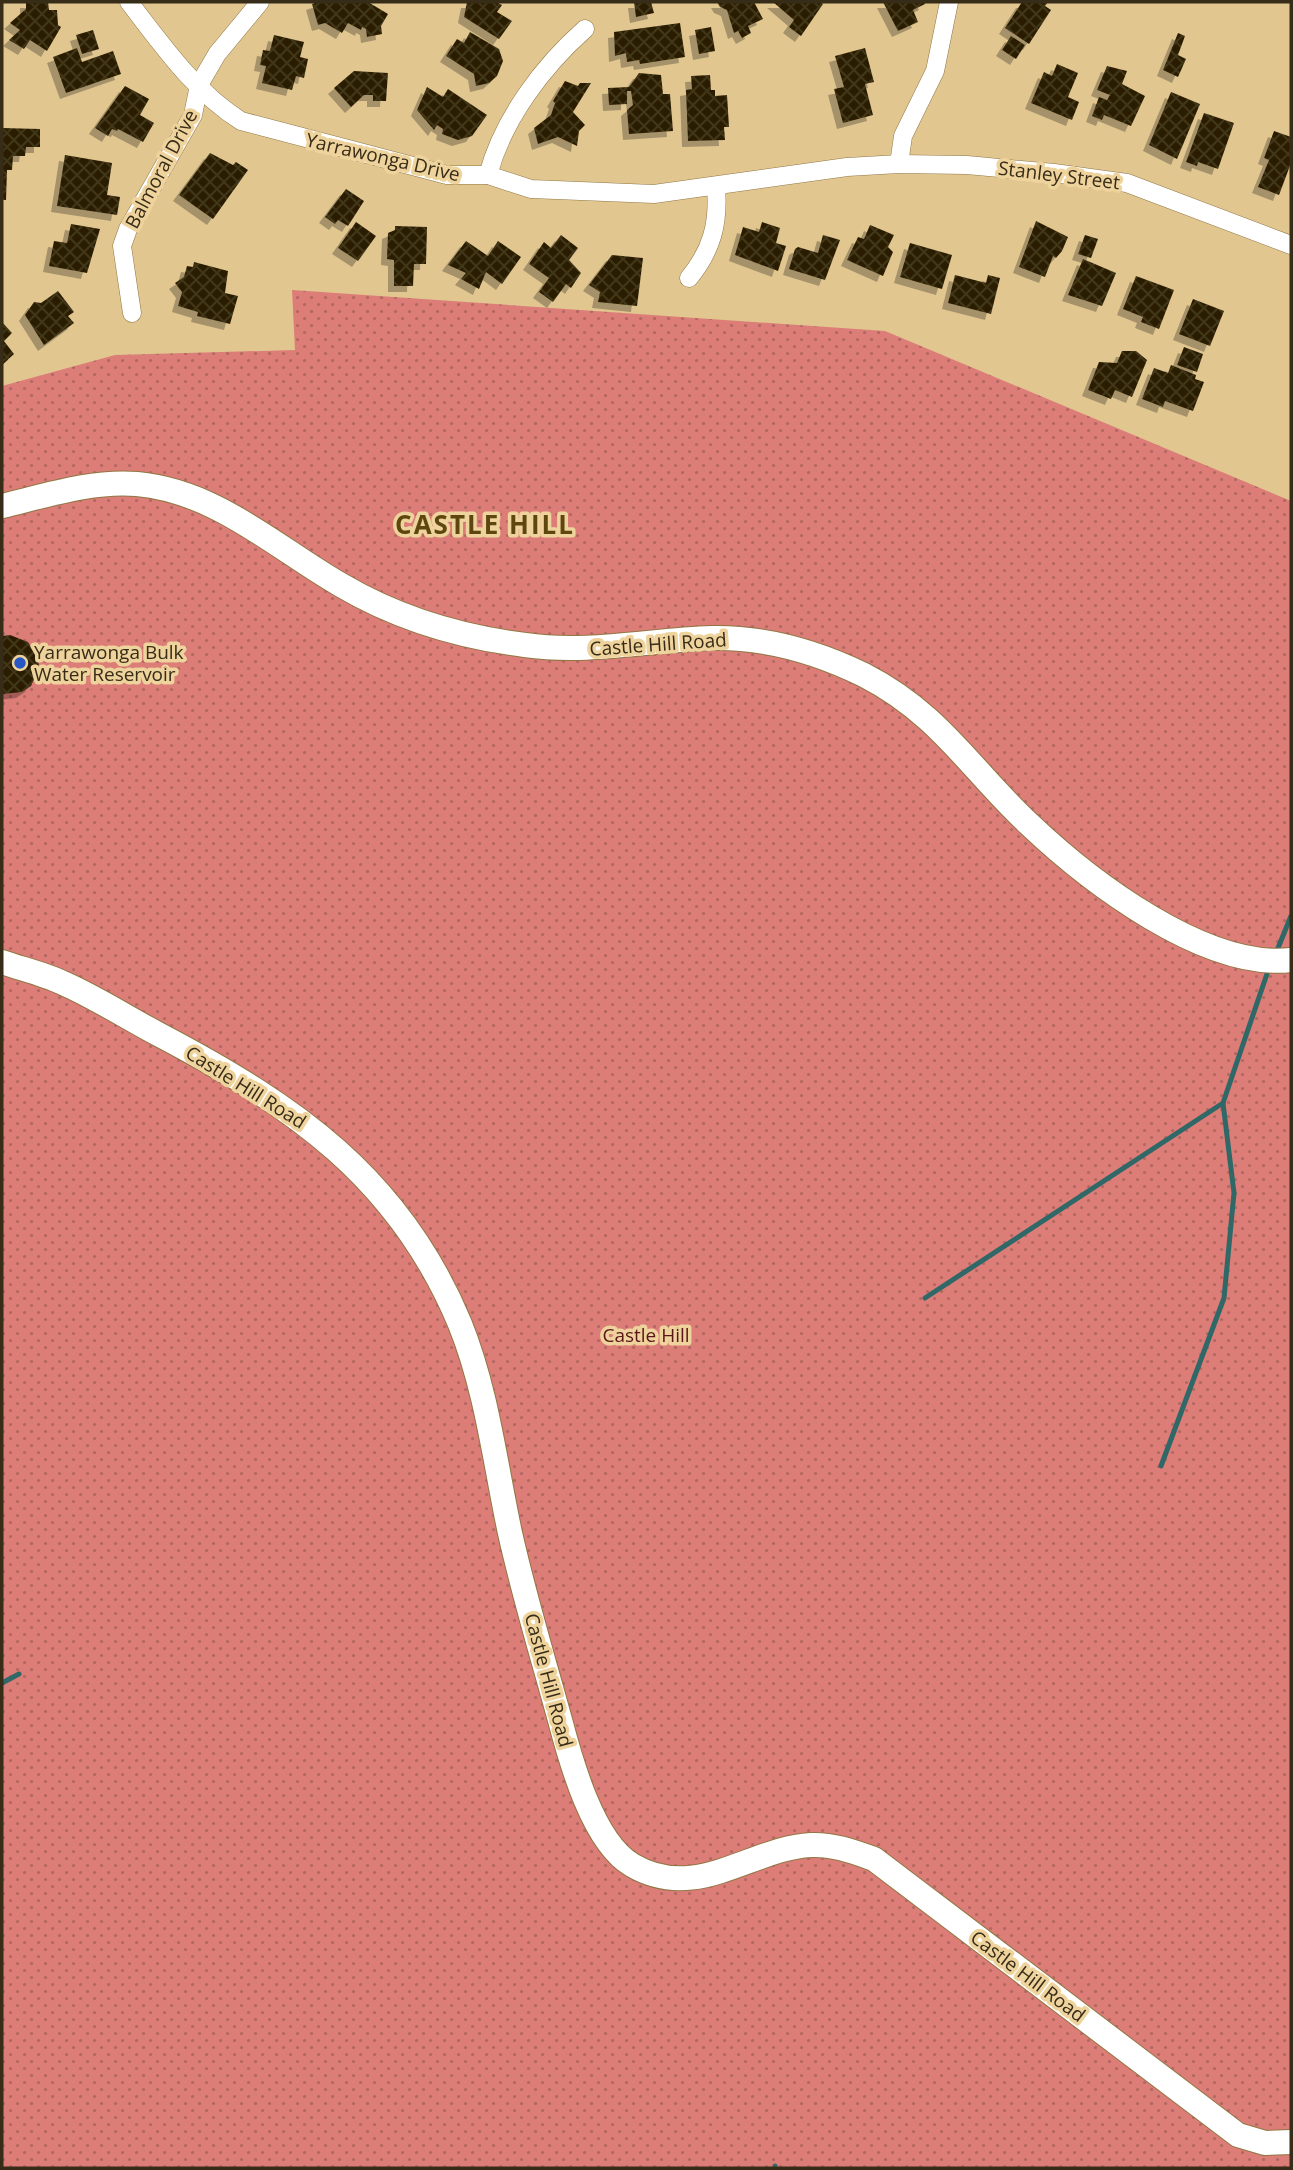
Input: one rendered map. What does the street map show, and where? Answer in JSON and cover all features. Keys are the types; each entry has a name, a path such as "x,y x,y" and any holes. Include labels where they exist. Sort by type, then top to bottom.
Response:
{"main road":[{"name":"Castle Hill Road","path":"2,506 92,487 133,483 168,488 198,498 243,522 340,585 403,618 524,645 566,649 711,638 741,639 780,644 831,661 913,704 951,738 1027,822 1070,860 1116,893 1184,937 1222,952 1262,961 1291,960"},
{"name":"Castle Hill Road","path":"2,962 61,982 228,1071 280,1104 334,1146 401,1217 434,1271 460,1324 474,1363 488,1412 513,1547 567,1745 589,1809 604,1835 631,1865 673,1878 718,1874 782,1850 813,1845 844,1848 874,1859 1238,2135 1265,2143 1291,2142"}],"street":[{"name":"Yarrawonga Drive","path":"130,2 176,65 200,85 214,104 242,121 278,133 447,175 488,175 531,189 654,194 847,167 899,164"},
{"name":"Balmoral Drive","path":"132,313 122,246 136,211 193,115 200,85 217,54 260,2"},
{"path":"899,164 903,136 935,71 948,2"},
{"path":"488,175 496,146 553,58 585,29"},
{"name":"Stanley Street","path":"899,164 967,165 1128,183 1291,245"},
{"path":"689,278 704,260 713,238 718,205 716,187"}],"green space":[{"name":"Castle Hill","path":"292,290 885,331 1291,501 1291,2168 2,2168 2,386 115,355 295,350"}],"building":[{"path":"26,2 48,2 49,10 57,10 58,25 61,27 47,51 30,40 24,49 9,40 20,30 10,23 26,9"},
{"path":"368,2 388,14 381,26 382,34 367,37 366,29 362,27 361,30 348,23 342,33 325,23 318,25 312,4"},
{"path":"467,2 496,2 502,5 497,12 512,21 499,39 464,17"},
{"path":"634,2 651,2 654,13 636,17"},
{"path":"717,2 754,2 763,19 748,26 751,33 742,38 738,31 734,33 727,10"},
{"path":"773,2 823,4 801,36 789,27 794,20"},
{"path":"883,2 925,4 913,10 918,22 898,31"},
{"path":"1022,2 1048,2 1045,6 1051,10 1029,44 1005,28"},
{"path":"680,23 685,57 640,64 639,60 627,62 626,53 615,56 614,32"},
{"path":"711,27 715,51 699,54 695,30"},
{"path":"93,30 99,49 82,54 76,35"},
{"path":"470,32 499,49 503,61 497,76 489,83 476,86 474,74 446,56 457,39 464,43"},
{"path":"1178,33 1185,36 1178,55 1186,59 1178,77 1163,70"},
{"path":"274,35 304,42 300,57 308,59 304,78 296,76 292,90 262,83 266,66 260,65 263,50 270,51"},
{"path":"1011,36 1025,45 1016,59 1002,50"},
{"path":"77,48 82,62 113,51 121,74 66,93 53,57"},
{"path":"865,48 874,82 865,84 873,115 843,123 834,89 844,87 835,56"},
{"path":"1057,64 1078,73 1068,97 1079,102 1072,120 1031,103 1044,72 1052,76"},
{"path":"1107,66 1127,71 1122,84 1145,96 1131,126 1104,115 1102,120 1092,116 1099,97 1107,100 1110,95 1097,90"},
{"path":"354,71 388,73 386,101 373,101 373,95 364,95 351,107 334,88"},
{"path":"639,73 661,75 663,94 670,94 673,131 629,134 627,110 633,105 631,91 627,91 627,104 609,105 608,88 629,87"},
{"path":"710,75 711,90 715,90 715,96 727,95 729,127 724,127 725,140 688,141 686,90 692,89 691,76"},
{"path":"565,81 578,86 580,83 591,83 573,112 585,125 579,131 577,146 558,137 538,144 534,128 551,115 555,103 553,101"},
{"path":"125,86 149,99 140,115 154,123 143,142 118,129 112,129 108,136 95,128"},
{"path":"427,87 443,97 448,89 487,115 472,136 458,140 442,134 443,129 437,125 434,130 417,110"},
{"path":"1171,92 1200,104 1177,159 1149,145"},
{"path":"1204,113 1234,123 1218,169 1198,162 1197,166 1186,162"},
{"path":"2,128 40,129 40,147 26,147 25,156 13,156 12,170 7,170 6,200 2,200"},
{"path":"1274,131 1291,137 1291,163 1279,195 1258,187 1269,160 1264,158"},
{"path":"210,153 233,165 236,162 248,170 213,219 179,195"},
{"path":"65,155 112,163 107,195 120,197 117,215 57,206"},
{"path":"346,189 364,201 348,226 338,220 335,224 325,217"},
{"path":"1036,221 1068,237 1062,251 1056,258 1053,256 1045,277 1019,267"},
{"path":"356,222 376,236 358,261 338,248"},
{"path":"762,222 780,228 776,243 786,246 778,271 735,255 743,227 759,232"},
{"path":"71,224 100,229 87,273 49,266 54,241 67,243"},
{"path":"870,225 894,235 888,247 893,252 883,276 847,260 858,237 864,239"},
{"path":"395,226 427,227 426,264 414,264 413,286 394,286 394,260 387,259 388,233 395,230"},
{"path":"561,235 578,248 569,260 581,273 571,288 566,284 553,302 539,292 549,278 529,264 544,242 551,248"},
{"path":"823,235 840,240 825,280 789,269 795,249 798,247 818,253"},
{"path":"1085,235 1098,239 1091,258 1078,254"},
{"path":"466,241 488,256 498,241 521,257 502,284 486,272 479,289 461,279 466,273 448,265"},
{"path":"910,243 952,255 942,289 900,277"},
{"path":"612,255 643,258 637,306 598,302 600,292 589,285"},
{"path":"1083,259 1116,273 1102,306 1068,295"},
{"path":"194,262 228,271 225,293 238,296 230,324 197,316 198,312 178,306 182,292 175,283 184,277 187,266 193,267"},
{"path":"955,275 986,283 988,275 1000,278 991,314 948,303"},
{"path":"1136,276 1174,290 1159,329 1141,322 1143,317 1123,309"},
{"path":"58,291 74,312 68,316 74,323 44,345 25,315 34,302 41,303"},
{"path":"1193,299 1224,311 1210,346 1179,334"},
{"path":"2,322 12,333 4,341 14,354 2,365"},
{"path":"1184,347 1203,354 1197,372 1177,365"},
{"path":"1122,351 1136,351 1147,360 1132,397 1115,390 1111,399 1088,390 1099,362 1117,363"},
{"path":"1171,365 1196,375 1195,379 1204,382 1193,411 1165,401 1163,407 1142,399 1154,368 1168,373"},
{"name":"Yarrawonga Bulk Water Reservoir","path":"10,635 28,642 38,658 39,668 31,686 22,692 3,694 2,636"}],"waterway":[{"path":"1276,953 1291,916"},
{"path":"1161,1466 1224,1298 1234,1193 1223,1103 1269,968"},
{"path":"925,1298 1223,1103"},
{"path":"2,1683 19,1674"}],"place":[{"name":"Yarrawonga Bulk Water Reservoir","path":"20,663"}],"district":[{"name":"CASTLE HILL","path":"485,525"}]}
